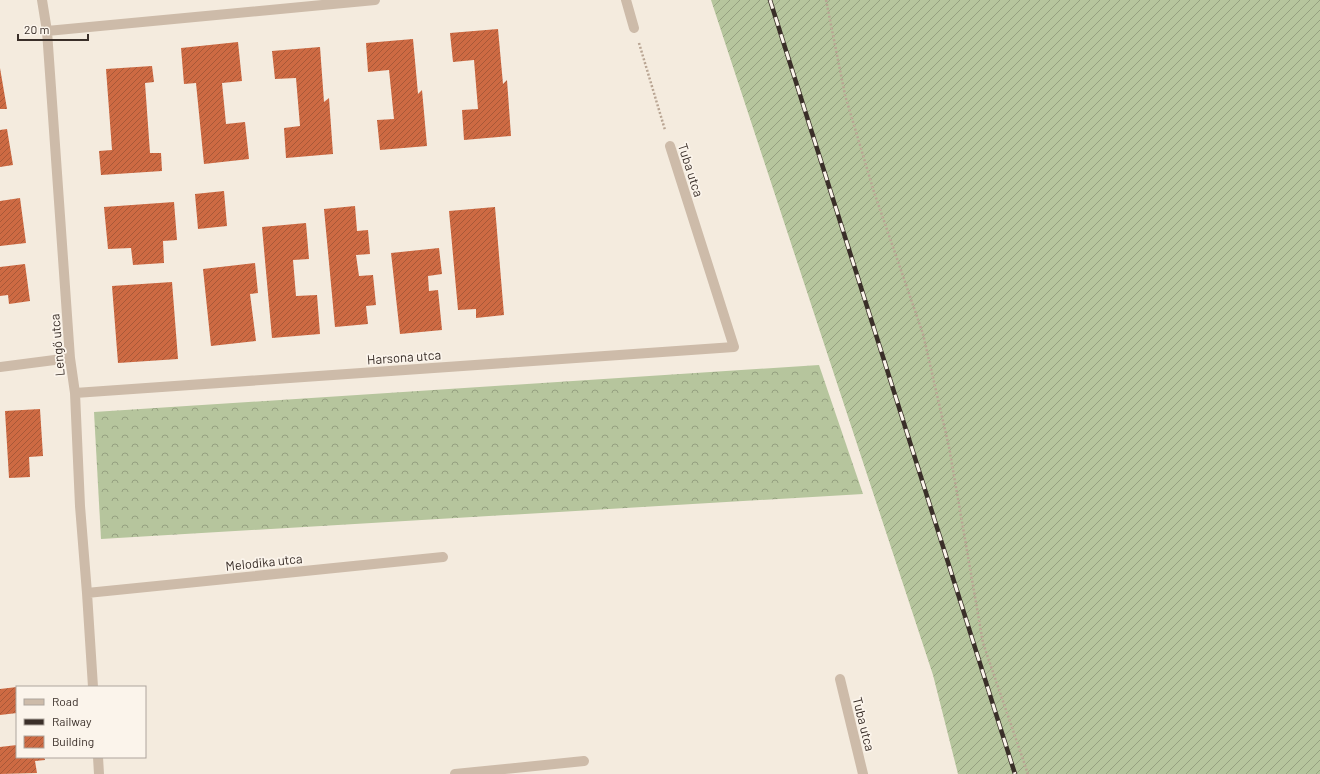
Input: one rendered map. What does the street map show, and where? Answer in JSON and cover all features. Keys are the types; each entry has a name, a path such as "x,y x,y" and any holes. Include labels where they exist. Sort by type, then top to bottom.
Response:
{"street":[{"name":"Lengő utca","path":"42,0 47,31 70,358 75,393 80,506 88,593 93,686"},
{"path":"47,31 375,0"},
{"path":"626,0 634,28"},
{"name":"Tuba utca","path":"670,146 734,346"},
{"name":"Harsona utca","path":"75,393 734,346"},
{"path":"0,368 70,358"},
{"name":"Melodika utca","path":"88,593 443,557"},
{"name":"Tuba utca","path":"840,679 864,774"},
{"path":"98,758 99,774"},
{"path":"455,774 584,761"}],"path":[{"path":"826,0 846,95 874,192 923,334 949,447 983,643 1028,774"},
{"name":"Tuba utca","path":"634,28 670,146"}],"green space":[{"path":"711,0 1320,0 1320,774 958,774 933,675"},
{"path":"819,365 863,494 101,539 94,412"}],"building":[{"path":"498,29 503,84 507,80 511,136 464,140 462,110 478,109 474,60 453,62 450,33"},
{"path":"413,39 418,94 422,90 427,146 380,150 377,120 394,119 389,70 368,72 366,43"},
{"path":"238,42 242,81 222,83 226,124 245,122 249,159 204,164 196,83 184,84 181,48"},
{"path":"320,47 324,102 329,98 333,154 286,158 284,128 300,126 296,78 275,79 272,51"},
{"path":"152,66 154,82 145,83 150,153 161,153 162,171 101,175 99,151 112,150 106,69"},
{"path":"0,68 7,109 0,109"},
{"path":"7,129 13,165 0,167 0,130"},
{"path":"224,191 227,226 198,229 195,194"},
{"path":"20,198 26,243 0,246 0,201"},
{"path":"174,202 177,240 163,241 164,263 133,265 131,248 108,249 104,207"},
{"path":"355,206 357,231 368,230 370,254 356,255 359,276 373,275 376,305 366,306 368,324 335,327 324,209"},
{"path":"495,207 504,315 476,318 476,309 458,310 449,211"},
{"path":"306,223 309,259 293,260 296,296 317,295 320,334 272,338 262,227"},
{"path":"439,248 442,274 428,276 429,291 438,290 442,330 400,334 391,253"},
{"path":"255,263 258,293 250,294 256,341 211,346 203,269"},
{"path":"25,264 30,301 9,304 8,295 0,296 0,267"},
{"path":"172,282 178,359 118,363 112,286"},
{"path":"40,409 43,456 29,457 30,477 9,478 5,411"},
{"path":"16,687 16,713 0,715 0,689"},
{"path":"16,745 16,758 44,758 45,760 35,761 37,773 0,774 0,747"}],"railway":[{"path":"770,0 1015,774"}]}
